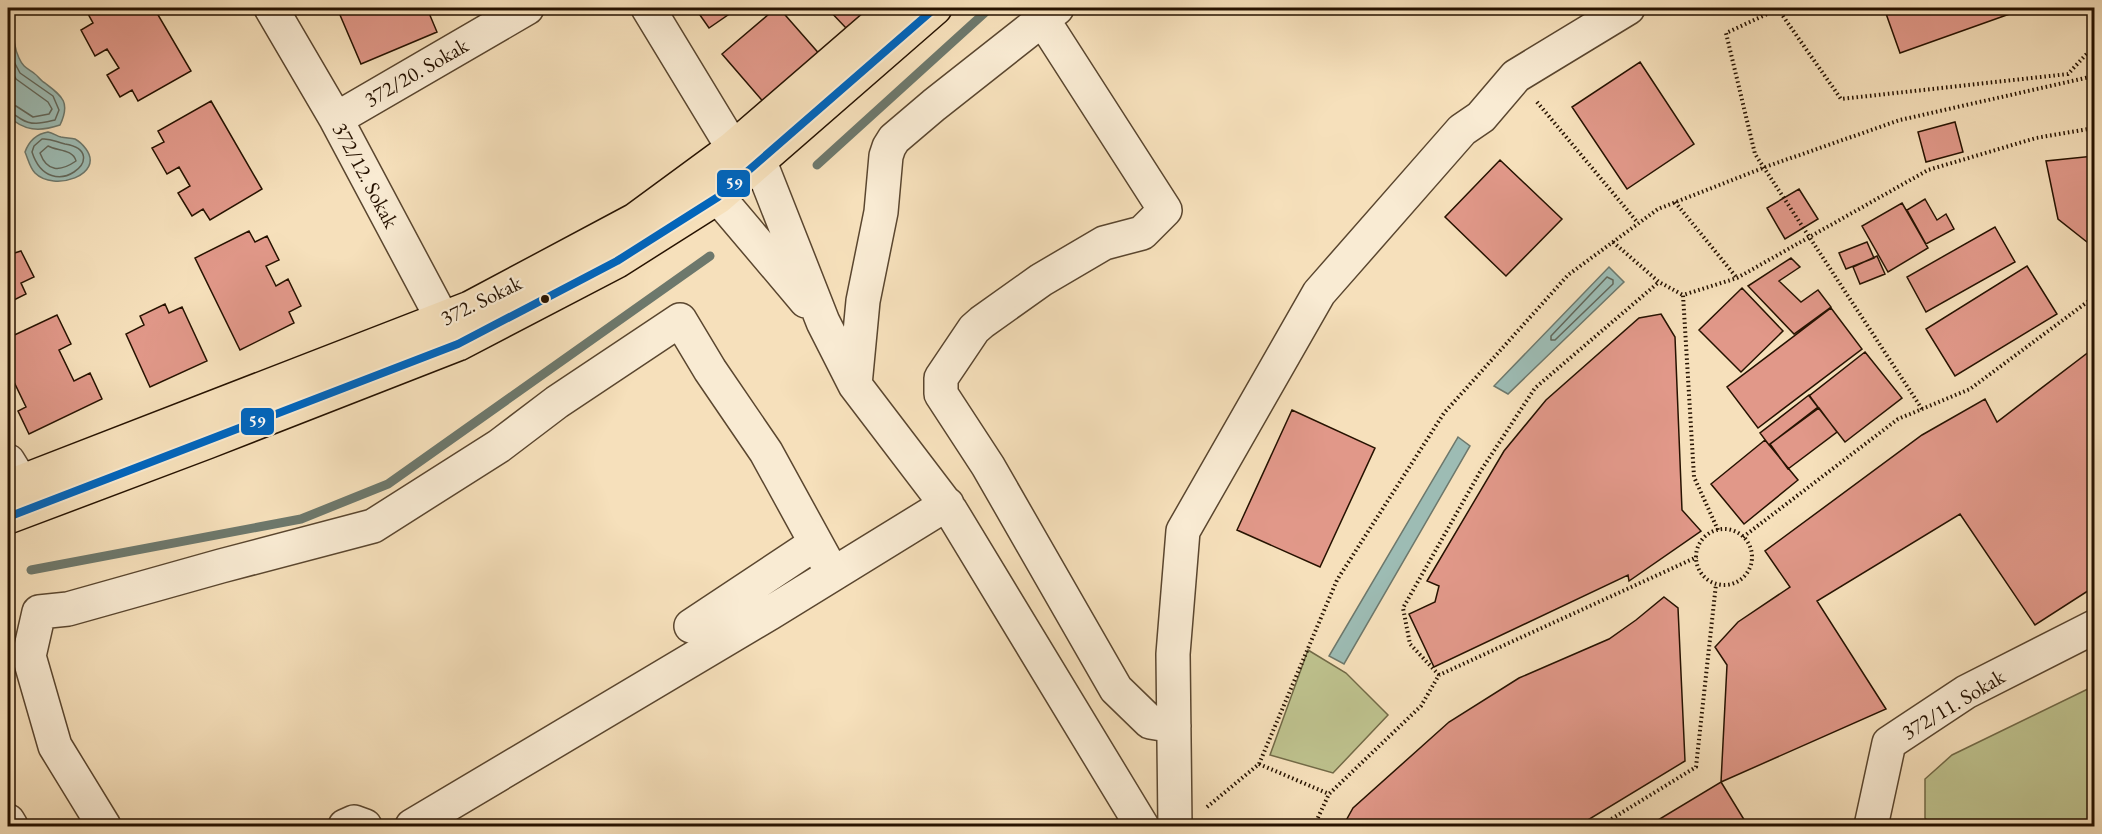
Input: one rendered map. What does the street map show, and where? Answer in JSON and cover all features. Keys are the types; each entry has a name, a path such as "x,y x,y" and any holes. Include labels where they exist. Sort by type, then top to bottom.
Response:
{"main road":[{"name":"372. Sokak","path":"8,517 207,442 451,332 617,261 718,197 746,155 895,8"},
{"name":"372. Sokak","path":"12,477 451,332 470,308 634,220 746,155 935,8"}],"street":[{"name":"372/12. Sokak","path":"271,8 336,119 451,332"},
{"name":"372/20. Sokak","path":"336,119 527,8"},
{"path":"648,8 746,155 823,322 855,385 947,504 1142,826"},
{"path":"1187,820 1174,726 1173,654 1183,531 1319,293 1462,130 1480,117 1516,76 1628,8"},
{"path":"855,385 863,301 881,212 886,156 889,147 894,139 934,105 1050,14 1165,210 1142,233 1104,243 1041,280 982,322 974,329 942,378 941,394 988,466 1116,689 1150,722 1174,726"},
{"path":"718,197 823,322"},
{"path":"104,826 55,746 29,656 39,612 68,609 373,526 490,452 557,402 680,320 710,370 766,452 833,574"},
{"path":"412,826 947,504"},
{"path":"691,626 816,543"},
{"name":"372/11. Sokak","path":"1871,826 1889,743 1966,692 2094,627"},
{"path":"8,821 11,826"},
{"path":"345,826 354,822 365,826"}],"path":[{"path":"1922,409 1755,154 1726,33 1778,9 1841,99 2068,74 2094,46"},
{"path":"1516,76 1638,223"},
{"path":"1187,820 1259,764 1338,580 1444,412 1568,275 1658,209 1767,165 1900,120 2094,76"},
{"path":"1613,242 1659,282 1683,295 1737,278 1928,170 2036,138 2094,128"},
{"path":"1675,202 1737,278"},
{"path":"1439,675 1410,644 1403,608 1408,598 1480,472 1535,388 1659,282"},
{"path":"1683,295 1694,477 1718,530"},
{"path":"1743,537 1898,419 1970,389 2094,297"},
{"path":"1718,530 1727,530 1743,537 1749,544 1752,562 1743,578 1725,585 1716,584 1701,573 1697,556 1703,540 1718,530"},
{"path":"1314,826 1329,794 1421,706 1439,675 1697,556"},
{"path":"1600,826 1696,767 1716,584"},
{"path":"1259,764 1329,794"}],"green space":[{"path":"1308,650 1346,673 1388,715 1333,773 1270,755"},
{"path":"2094,686 2094,826 1931,826 1925,818 1925,779 1952,755"}],"water":[{"path":"8,8 11,8 15,46 21,61 63,100 65,111 60,125 45,129 32,129 20,125 8,116"},
{"path":"48,132 75,139 84,146 90,158 89,166 83,173 75,178 54,181 35,173 25,152 34,139"},
{"path":"1609,267 1624,282 1508,394 1494,386"},
{"path":"1458,437 1470,446 1344,664 1329,656"}],"building":[{"path":"95,8 154,8 191,71 138,101 132,90 120,97 107,75 119,68 107,49 95,56 81,30 93,23 87,12"},
{"path":"337,8 442,8 429,13 437,32 361,64"},
{"path":"695,8 738,8 709,28"},
{"path":"776,8 779,8 822,57 766,105 722,54"},
{"path":"827,8 870,8 846,28"},
{"path":"1884,8 2017,8 2018,11 1900,53"},
{"path":"1640,62 1694,144 1627,189 1572,107"},
{"path":"211,101 262,189 210,220 203,209 192,216 178,193 190,186 179,167 167,174 152,148 164,142 158,131"},
{"path":"1955,122 1963,152 1926,162 1918,132"},
{"path":"2094,156 2094,243 2092,246 2058,219 2046,161"},
{"path":"1500,160 1562,219 1506,276 1445,217"},
{"path":"1799,189 1818,219 1785,239 1767,208"},
{"path":"1925,199 1937,220 1946,214 1954,229 1926,244 1907,210"},
{"path":"1902,203 1928,248 1888,272 1862,226"},
{"path":"1995,227 2015,262 1926,312 1907,277"},
{"path":"249,231 255,242 267,236 279,260 266,266 276,286 288,279 301,306 289,312 294,323 240,350 195,258"},
{"path":"1867,242 1874,258 1846,269 1839,253"},
{"path":"21,251 34,277 21,283 26,294 8,303 8,255"},
{"path":"1877,256 1885,274 1860,284 1853,267"},
{"path":"1791,258 1800,267 1779,281 1801,302 1818,290 1831,307 1794,334 1748,286"},
{"path":"2027,266 2057,314 1955,376 1926,329"},
{"path":"1742,288 1783,331 1741,372 1699,330"},
{"path":"165,304 169,313 182,307 207,361 150,387 126,334 144,325 140,316"},
{"path":"1831,308 1862,349 1758,428 1727,387"},
{"path":"1661,314 1675,337 1682,510 1701,531 1629,581 1628,575 1434,667 1409,614 1435,602 1439,586 1427,581 1504,451 1546,400 1639,318"},
{"path":"57,315 71,344 59,350 74,381 90,373 102,399 29,434 18,411 26,407 13,380 8,382 8,338"},
{"path":"2094,348 2094,587 2035,625 1960,514 1817,601 1886,709 1721,782 1727,665 1715,647 1738,622 1790,587 1765,551 1922,435 1985,399 1997,422"},
{"path":"1865,352 1902,398 1845,442 1809,396"},
{"path":"1809,395 1818,407 1769,445 1760,433"},
{"path":"1819,408 1837,432 1788,469 1770,444"},
{"path":"1292,410 1375,448 1320,567 1237,530"},
{"path":"1765,440 1798,480 1744,524 1711,484"},
{"path":"1664,597 1678,608 1685,761 1578,826 1343,826 1353,808 1449,722 1519,678 1609,639"},
{"path":"1721,782 1748,826 1648,826"}],"waterway":[{"path":"817,165 990,8"},
{"path":"31,570 301,519 388,484 710,256"}],"transit line":[{"name":"59","path":"8,517 458,344 617,261 718,197 935,8"}]}
